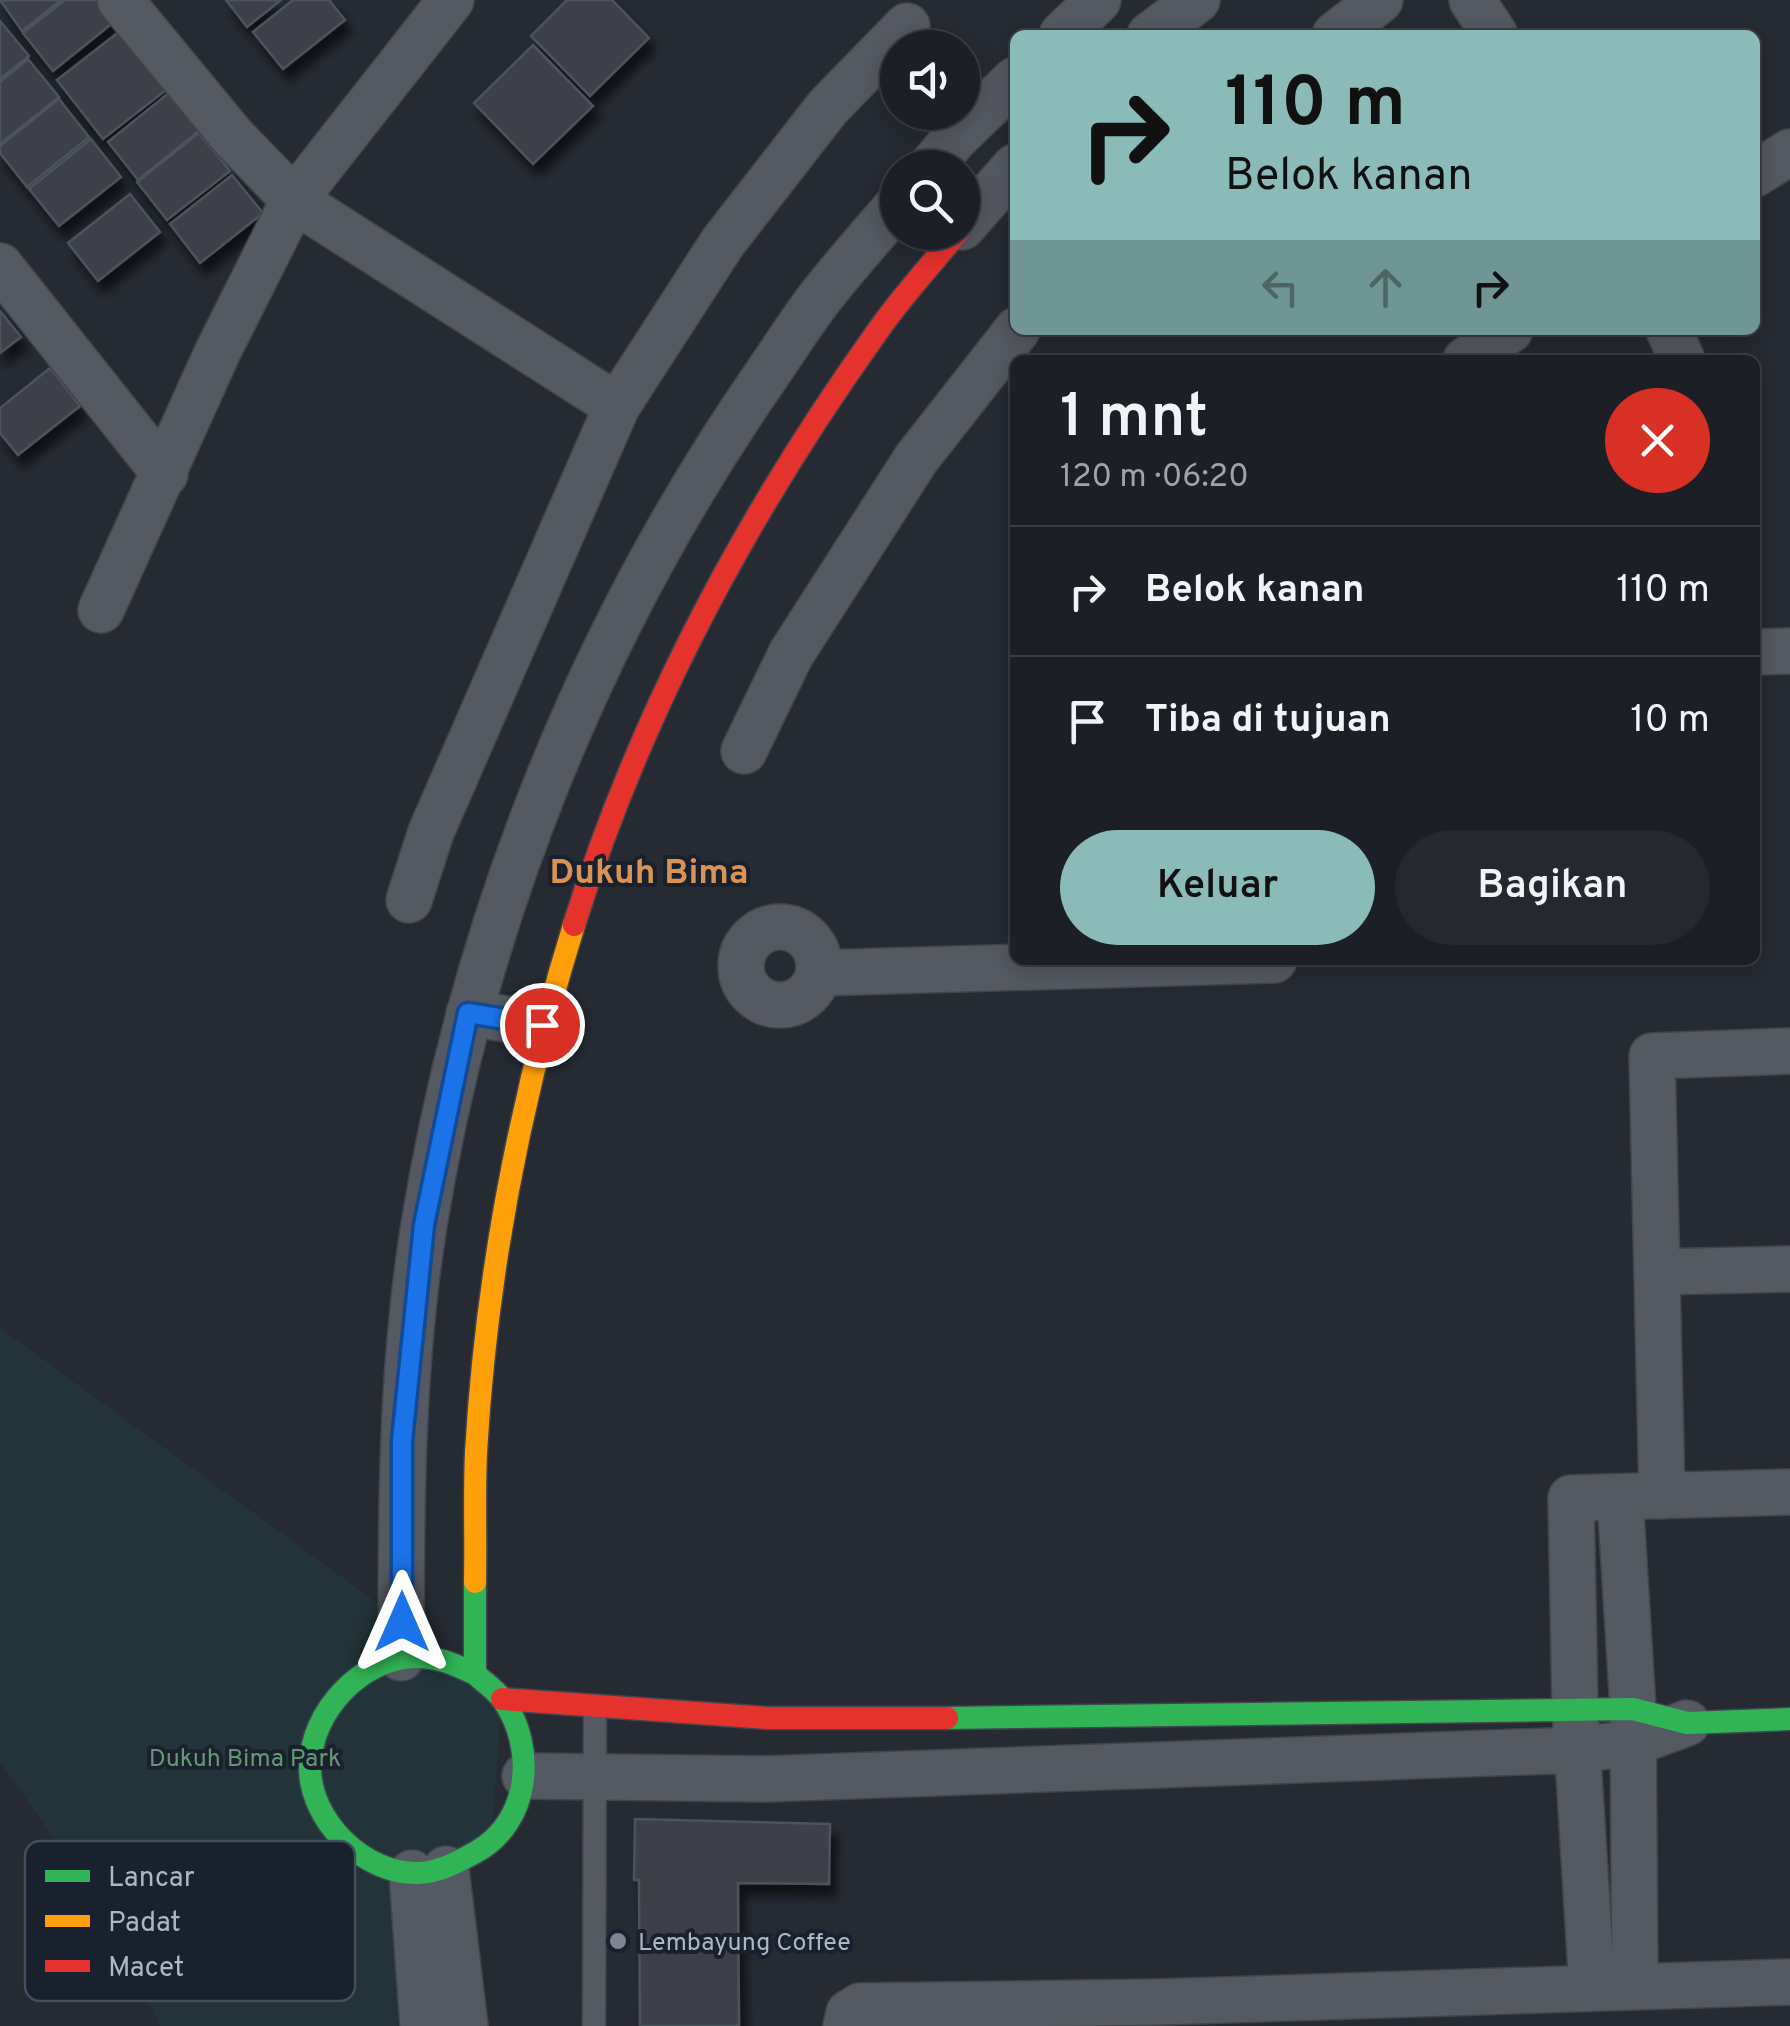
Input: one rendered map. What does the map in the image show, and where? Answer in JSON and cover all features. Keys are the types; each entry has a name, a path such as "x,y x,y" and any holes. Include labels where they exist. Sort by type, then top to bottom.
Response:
{"street":[{"path":"120,0 233,138 294,200 618,406"},
{"path":"1067,30 1100,0 1127,30"},
{"path":"1157,30 1197,0"},
{"path":"1342,30 1380,0"},
{"path":"1472,0 1492,30"},
{"path":"102,610 218,351 294,200 445,3"},
{"path":"409,900 431,832 618,406 723,242 828,108 907,26"},
{"path":"945,150 1010,85"},
{"path":"1760,171 1790,152"},
{"path":"980,207 1010,172"},
{"path":"402,1658 402,1441 424,1225 468,1013 530,821 611,635 709,458 824,292 880,226"},
{"path":"475,1674 476,1453 498,1237 542,1025 601,840 677,661 770,491 878,330 944,250"},
{"path":"0,266 165,474"},
{"path":"744,751 791,654 916,458 1013,335"},
{"path":"1473,355 1503,335"},
{"path":"1760,652 1790,651"},
{"path":"819,972 1043,965"},
{"path":"468,1013 542,1025"},
{"path":"1618,2000 1641,1496 1657,1272 1652,1056 1790,1051"},
{"path":"1657,1272 1790,1269"},
{"path":"1618,2000 1576,1730 1571,1498 1790,1492"},
{"path":"346,1841 325,1819 310,1769 320,1718 354,1678 402,1658 440,1659 475,1674 502,1699 524,1747 525,1776 508,1824 492,1844 429,1871 362,1857 355,1850"},
{"path":"502,1699 838,1719 1576,1730"},
{"path":"525,1776 765,1779 1790,1718"},
{"path":"838,1719 842,1775"},
{"path":"423,2026 429,1871"},
{"path":"429,1871 465,2026"},
{"path":"846,2026 849,2013 860,2006 1618,2000 1790,1982"}],"lane":[{"path":"594,2026 595,1706"}],"green space":[{"name":"Dukuh Bima Park","path":"0,1328 475,1674 502,1699 491,1844 412,1873 397,2026 160,2026 149,2001 355,2001 355,1841 56,1841 0,1762"}],"building":[{"path":"0,0 61,0 22,31"},
{"path":"65,0 99,0 115,21 53,71 23,33"},
{"path":"226,0 281,0 247,27"},
{"path":"293,0 329,0 345,20 283,69 253,32"},
{"path":"567,0 612,0 649,38 590,96 531,36"},
{"path":"0,21 29,56 0,79"},
{"path":"120,31 166,90 103,139 57,80"},
{"path":"533,45 593,106 533,164 474,103"},
{"path":"28,59 59,97 0,144 0,82"},
{"path":"170,92 200,130 138,180 108,142"},
{"path":"59,99 89,137 27,187 0,153 0,146"},
{"path":"199,133 230,171 167,220 137,182"},
{"path":"91,139 121,177 59,226 29,189"},
{"path":"232,175 263,213 200,263 170,224"},
{"path":"130,194 160,232 98,281 68,243"},
{"path":"0,311 21,337 0,353"},
{"path":"50,368 80,406 18,455 0,433 0,408"},
{"path":"635,1819 830,1824 829,1884 738,1883 739,2026 640,2026"}],"traffic: fast":[{"path":"475,1582 475,1674"},
{"path":"344,1841 330,1825 312,1786 313,1746 330,1707 359,1677 397,1659 433,1658 475,1674"},
{"path":"355,1850 379,1865 399,1871 442,1869 476,1852 508,1822 523,1783 521,1740 503,1700 475,1674"},
{"path":"947,1718 1633,1709 1687,1723 1790,1719"}],"traffic: slow":[{"path":"475,1582 476,1453 497,1252 522,1120 574,925"}],"traffic: jam":[{"path":"574,925 631,768 702,616 784,471 829,401 877,332 943,250"},
{"path":"502,1699 767,1718 947,1718"}],"place":[{"name":"Lembayung Coffee","path":"618,1941"}],"district":[{"name":"Dukuh Bima","path":"649,871"}],"route":[{"path":"402,1622 402,1441 424,1225 468,1013 542,1025"}]}
